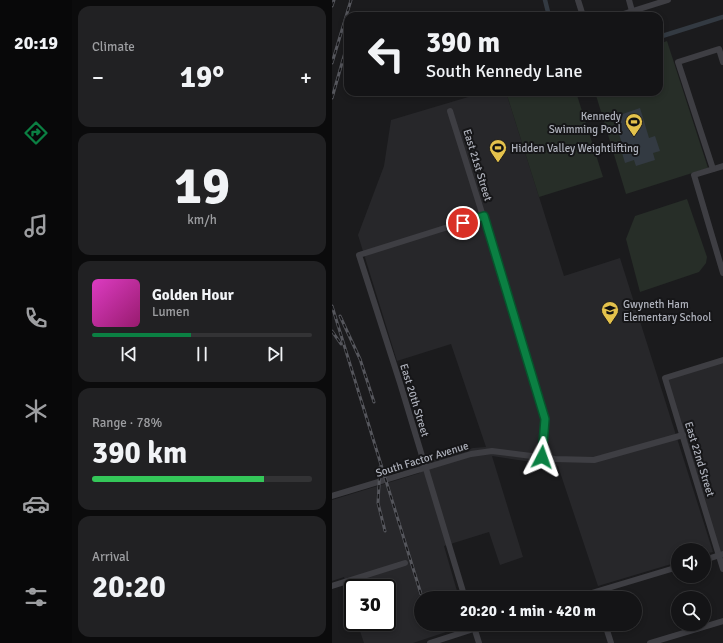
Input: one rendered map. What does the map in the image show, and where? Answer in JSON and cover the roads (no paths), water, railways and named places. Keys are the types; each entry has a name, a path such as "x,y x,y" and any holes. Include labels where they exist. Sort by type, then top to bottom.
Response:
{"street":[{"path":"578,0 582,12"},
{"path":"628,0 632,11"},
{"path":"629,12 668,0"},
{"path":"713,169 678,62 719,49 723,62"},
{"name":"East 21st Street","path":"450,111 484,216 545,419 542,457"},
{"path":"723,166 694,175 723,273"},
{"name":"East 20th Street","path":"463,591 400,383 359,255 484,216"},
{"name":"East 22nd Street","path":"723,360 666,378 721,554 723,569"},
{"name":"South Factor Avenue","path":"332,496 471,454 492,451 555,459 594,460 683,435"},
{"path":"711,558 721,554"},
{"path":"332,586 405,563"},
{"path":"609,591 671,569"},
{"path":"650,643 723,621"},
{"path":"430,643 461,631"},
{"path":"475,631 479,643"},
{"path":"607,631 611,643"}],"waterway":[{"path":"545,0 548,12"},
{"path":"663,36 723,17"}],"railway":[{"path":"332,6 334,0"},
{"path":"347,12 351,0"},
{"path":"332,63 344,23"},
{"path":"332,98 344,56"},
{"path":"332,306 420,591"},
{"path":"340,316 360,359 374,402"},
{"path":"332,331 341,344"},
{"path":"380,467 378,503 385,531"}],"place":[{"name":"Kennedy Swimming Pool","path":"634,137"},
{"name":"Hidden Valley Weightlifting","path":"498,163"},
{"name":"Gwyneth Ham Elementary School","path":"610,325"}]}
